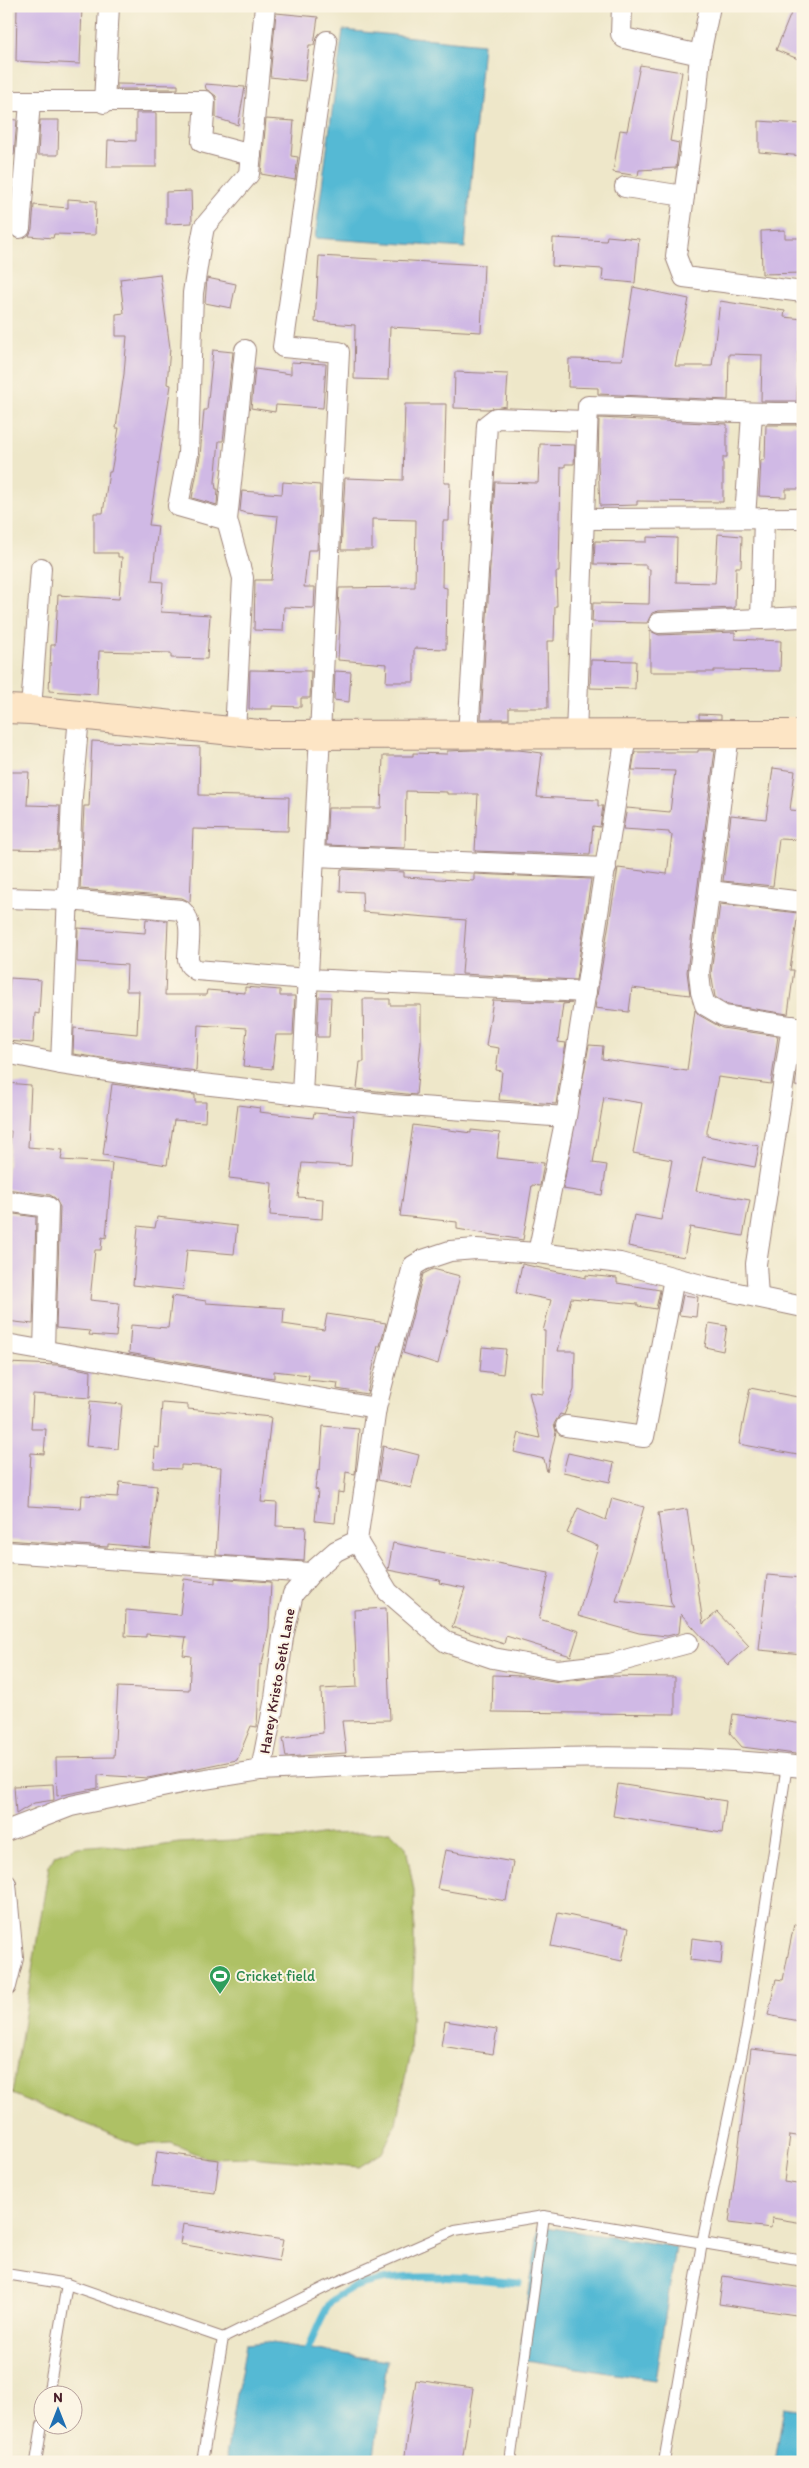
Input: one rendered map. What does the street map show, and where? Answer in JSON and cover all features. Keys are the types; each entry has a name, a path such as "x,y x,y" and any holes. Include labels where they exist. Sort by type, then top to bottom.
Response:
{"street":[{"path":"104,103 109,6"},
{"path":"228,520 178,506 188,454 192,293 204,227 249,174 265,6"},
{"path":"622,6 621,34 624,38 700,55"},
{"path":"710,6 700,55 694,123 676,256 684,277 803,292"},
{"path":"302,1095 340,352 283,348 327,41"},
{"path":"6,102 205,102 202,142 251,155"},
{"path":"20,228 30,102"},
{"path":"625,187 684,196"},
{"path":"235,732 242,578 228,520 245,350"},
{"path":"576,736 588,406 664,408 752,414 803,413"},
{"path":"752,414 755,518 761,619"},
{"path":"468,736 487,425 496,418 587,421"},
{"path":"584,519 803,518"},
{"path":"41,568 19,709 269,736 803,734"},
{"path":"659,623 803,617"},
{"path":"61,1064 72,798 79,716"},
{"path":"729,734 699,973 701,992 705,1005 724,1016 797,1027 756,1264 758,1297"},
{"path":"538,1253 566,1117 626,736"},
{"path":"314,856 606,868"},
{"path":"710,892 803,902"},
{"path":"6,898 68,900 181,910 186,914 189,921 188,959 190,965 196,970 308,979 586,992"},
{"path":"6,1053 61,1064 176,1082 392,1105 566,1117"},
{"path":"6,1201 48,1207 44,1350"},
{"path":"688,1643 610,1664 558,1670 493,1658 446,1642 388,1592 357,1541 376,1408 413,1266 423,1260 450,1251 476,1249 538,1253 620,1263 674,1278 803,1307"},
{"path":"566,1426 644,1437 674,1278"},
{"path":"6,1344 376,1408"},
{"name":"Harey Kristo Seth Lane","path":"6,1831 71,1806 181,1783 261,1770 275,1698 283,1637 293,1594 311,1573 336,1551 357,1541"},
{"path":"6,1552 311,1573"},
{"path":"261,1770 542,1757 689,1757 795,1766"},
{"path":"6,1884 14,1958 6,1986"}],"lane":[{"path":"664,2462 702,2243 747,2028 795,1766"},
{"path":"510,2462 544,2216"},
{"path":"6,2274 67,2284 223,2338 328,2286 454,2230 544,2216 803,2260"},
{"path":"50,2386 67,2284"},
{"path":"202,2462 223,2338"},
{"path":"36,2462 40,2436"}],"green space":[{"name":"Cricket field","path":"391,1832 406,1847 414,1891 414,1956 410,2053 396,2123 382,2153 359,2167 250,2157 207,2158 171,2143 137,2145 12,2094 49,1866 55,1855 78,1847 103,1845 137,1849 179,1843 267,1838 297,1839 326,1834"}],"water":[{"path":"343,30 483,44 465,248 315,238"},
{"path":"539,2226 676,2247 655,2380 519,2359"},
{"path":"266,2342 387,2361 373,2462 225,2462 246,2344"},
{"path":"784,2407 803,2410 803,2462 775,2462"}],"building":[{"path":"17,6 82,6 80,64 16,61"},
{"path":"794,6 803,6 803,61 776,50"},
{"path":"276,13 318,17 314,45 309,45 305,81 270,77"},
{"path":"640,65 682,72 670,141 679,143 676,168 639,170 638,176 613,172 620,130 627,131"},
{"path":"117,84 178,85 178,89 117,89"},
{"path":"205,84 245,87 238,125 216,118 216,96 206,89"},
{"path":"136,113 156,113 156,167 107,167 108,140 136,141"},
{"path":"6,119 17,120 14,155 6,155"},
{"path":"266,119 294,121 291,156 298,157 295,180 261,174"},
{"path":"40,120 59,120 58,155 38,155"},
{"path":"759,121 803,124 803,156 759,152"},
{"path":"191,191 192,223 166,224 166,192"},
{"path":"68,199 96,201 95,235 54,234 53,238 29,236 32,229 34,205 68,208"},
{"path":"785,230 785,238 803,238 803,273 762,274 761,231"},
{"path":"607,236 639,239 635,283 602,280 603,269 552,266 553,238 606,241"},
{"path":"319,256 484,265 481,332 390,327 388,380 354,379 355,325 315,322"},
{"path":"160,274 170,348 167,384 171,385 149,525 158,526 152,581 163,582 161,612 210,615 207,659 171,658 171,653 99,651 97,694 49,691 51,645 55,645 58,595 119,599 122,557 118,557 118,553 94,553 94,513 103,513 109,472 111,472 119,428 116,428 124,374 127,336 116,336 116,314 124,313 120,279"},
{"path":"207,278 236,284 231,308 205,303"},
{"path":"633,287 689,299 675,366 712,366 720,301 785,311 784,317 803,319 803,352 798,352 797,401 761,401 762,355 729,354 728,400 598,394 598,388 568,387 569,359 622,360"},
{"path":"213,350 233,352 223,441 219,441 215,482 216,489 218,489 217,505 192,498 200,456 204,410 207,410"},
{"path":"291,362 326,364 323,408 276,405 275,412 251,408 255,369 291,374"},
{"path":"455,372 508,374 506,406 488,409 454,408"},
{"path":"405,404 446,404 444,483 450,483 449,521 443,521 442,587 447,588 446,649 414,648 414,682 386,682 387,664 338,660 339,588 415,587 416,520 372,519 372,550 341,550 345,478 403,480"},
{"path":"599,418 727,424 727,457 723,457 723,502 637,501 637,505 600,506 598,464"},
{"path":"766,425 803,425 803,489 786,489 786,497 759,496 761,460 765,460"},
{"path":"540,444 575,445 574,464 565,464 565,467 561,467 559,572 556,572 557,606 555,606 554,641 547,641 548,708 509,708 509,719 481,719 495,482 538,483"},
{"path":"283,482 320,485 317,550 308,550 304,587 315,587 314,608 284,607 283,631 254,630 255,580 271,580 278,516 240,511 242,491 282,494"},
{"path":"718,534 742,536 741,567 736,567 735,608 658,611 652,613 647,623 592,622 593,603 649,604 650,569 646,569 646,565 594,564 595,541 647,542 647,537 677,538 676,582 715,583"},
{"path":"650,631 659,635 735,632 735,639 781,641 780,671 714,670 714,672 650,672"},
{"path":"591,660 636,661 635,689 590,688"},
{"path":"250,670 311,671 310,698 301,698 301,707 272,706 272,709 249,709"},
{"path":"335,671 351,672 349,702 334,700"},
{"path":"699,714 721,715 721,719 699,719"},
{"path":"92,741 200,747 199,795 289,797 288,831 193,829 190,902 182,898 80,889 84,806 89,806"},
{"path":"519,750 542,753 537,797 598,800 598,806 603,806 600,827 593,826 590,855 475,851 478,794 447,794 447,792 406,791 405,848 326,845 328,808 381,808 383,756 413,756 413,753 447,754 447,751"},
{"path":"698,750 715,750 687,972 690,995 632,988 629,1012 595,1008 618,868 667,874 672,835 669,832 623,829 627,808 670,812 675,771 632,770 635,752 698,752"},
{"path":"773,768 795,771 790,810 803,811 803,840 779,839 773,886 723,881 731,815 766,819"},
{"path":"6,772 29,772 27,805 60,806 58,850 6,849"},
{"path":"341,869 404,872 404,877 474,881 474,874 591,879 576,980 462,974 466,920 363,912 362,892 340,891"},
{"path":"720,904 798,913 790,970 794,970 788,1014 728,1005 715,997 711,973"},
{"path":"146,919 168,921 165,995 206,995 207,990 245,993 245,987 280,990 280,996 295,996 293,1035 276,1035 272,1069 243,1066 247,1028 198,1025 196,1071 73,1054 74,1028 137,1034 139,991 126,991 127,965 77,962 78,928 145,933"},
{"path":"10,978 41,980 39,1014 35,1013 33,1043 6,1041"},
{"path":"319,997 331,997 329,1037 317,1037"},
{"path":"363,999 390,999 390,1005 421,1005 421,1043 416,1095 357,1089 360,1062 364,1062"},
{"path":"493,1000 572,1003 563,1004 558,1042 566,1043 556,1104 499,1100 502,1071 496,1070 499,1048 486,1046"},
{"path":"695,1010 699,1015 722,1028 778,1036 771,1084 718,1077 707,1131 707,1136 759,1146 755,1167 703,1157 696,1191 750,1200 743,1236 690,1227 684,1257 628,1246 634,1215 661,1220 672,1160 633,1153 642,1103 604,1097 593,1163 607,1165 602,1195 563,1189 589,1045 603,1046 602,1059 687,1071"},
{"path":"803,1042 803,1087 795,1086"},
{"path":"6,1083 31,1085 28,1147 63,1150 61,1160 112,1163 106,1238 102,1237 101,1250 95,1250 90,1300 119,1303 116,1337 89,1335 90,1331 56,1328 60,1207 55,1198 50,1195 6,1189 11,1131 6,1131"},
{"path":"112,1084 195,1095 195,1102 206,1102 205,1122 174,1120 167,1165 103,1155"},
{"path":"238,1105 260,1108 259,1112 313,1118 314,1113 354,1116 351,1166 302,1163 298,1197 323,1199 322,1219 270,1215 272,1183 229,1178"},
{"path":"413,1125 471,1133 471,1130 500,1133 497,1158 544,1163 540,1186 532,1185 523,1240 457,1229 457,1222 400,1216"},
{"path":"7,1213 36,1217 33,1324 6,1321"},
{"path":"157,1217 237,1226 234,1254 187,1250 183,1290 133,1285 138,1226 155,1228"},
{"path":"522,1264 586,1278 586,1275 617,1278 617,1283 660,1290 656,1309 638,1306 638,1304 571,1298 558,1351 575,1351 574,1390 564,1415 560,1414 554,1424 556,1432 547,1472 544,1459 514,1452 519,1433 540,1438 529,1392 543,1394 545,1331 543,1331 551,1300 516,1293"},
{"path":"433,1269 460,1276 438,1364 403,1353 423,1274"},
{"path":"683,1295 698,1297 696,1317 679,1315"},
{"path":"172,1296 206,1301 206,1303 284,1308 283,1324 324,1330 327,1314 386,1323 380,1346 378,1346 367,1394 337,1389 338,1383 308,1380 309,1375 274,1371 274,1378 129,1353 131,1325 168,1328"},
{"path":"709,1323 727,1326 723,1351 705,1347"},
{"path":"482,1347 506,1349 503,1374 480,1371"},
{"path":"6,1363 58,1365 91,1371 90,1398 33,1394 31,1429 46,1429 44,1454 31,1453 28,1506 81,1509 82,1495 118,1497 120,1482 157,1486 150,1548 108,1544 108,1547 6,1540"},
{"path":"750,1388 803,1398 803,1456 739,1444"},
{"path":"90,1401 122,1404 118,1449 86,1446"},
{"path":"162,1403 188,1405 188,1409 271,1417 261,1502 277,1503 276,1526 306,1527 304,1561 216,1555 221,1467 181,1465 181,1469 154,1468 155,1447 159,1448"},
{"path":"323,1426 359,1429 355,1474 346,1472 344,1493 338,1492 335,1523 315,1521 318,1490 315,1489 318,1469 320,1470"},
{"path":"383,1446 419,1455 411,1488 378,1480"},
{"path":"568,1453 614,1463 610,1482 563,1472"},
{"path":"612,1498 644,1507 616,1601 674,1607 671,1603 658,1513 687,1509 703,1624 717,1612 749,1646 728,1665 681,1614 679,1633 667,1636 639,1633 578,1616 598,1546 567,1533 578,1508 606,1520"},
{"path":"393,1543 549,1573 539,1619 579,1631 571,1656 506,1636 504,1644 452,1627 465,1588 439,1583 440,1580 388,1570"},
{"path":"767,1575 803,1578 803,1654 759,1650"},
{"path":"215,1578 271,1582 269,1628 262,1665 260,1664 257,1727 251,1726 237,1760 148,1778 98,1775 98,1788 57,1796 56,1758 114,1757 118,1687 189,1690 191,1656 183,1655 186,1637 146,1634 146,1637 125,1636 126,1610 180,1615 184,1579 215,1583"},
{"path":"386,1608 390,1720 342,1721 346,1753 286,1757 283,1738 323,1733 321,1689 357,1687 354,1610"},
{"path":"493,1675 523,1676 559,1682 606,1676 675,1677 675,1714 492,1712"},
{"path":"733,1714 803,1724 803,1755 742,1747 730,1733"},
{"path":"53,1784 54,1800 34,1803 16,1814 14,1786"},
{"path":"618,1784 726,1801 722,1833 613,1816"},
{"path":"445,1850 513,1862 506,1901 437,1889"},
{"path":"558,1913 629,1928 622,1961 551,1946"},
{"path":"794,1924 803,1925 803,2022 768,2015 776,1979 783,1980"},
{"path":"692,1938 723,1942 721,1964 690,1960"},
{"path":"445,2021 497,2029 493,2054 441,2046"},
{"path":"751,2049 803,2055 803,2137 790,2135 784,2182 803,2185 803,2223 772,2218 771,2228 729,2223"},
{"path":"157,2152 219,2160 215,2193 152,2186"},
{"path":"183,2224 283,2240 279,2261 180,2244"},
{"path":"723,2276 803,2288 803,2316 719,2304"},
{"path":"416,2380 473,2388 462,2462 404,2462"}],"waterway":[{"path":"308,2349 322,2317 332,2301 349,2290 370,2282 395,2278 448,2277 519,2283"}],"place":[{"name":"Cricket field","path":"220,1995"}]}
